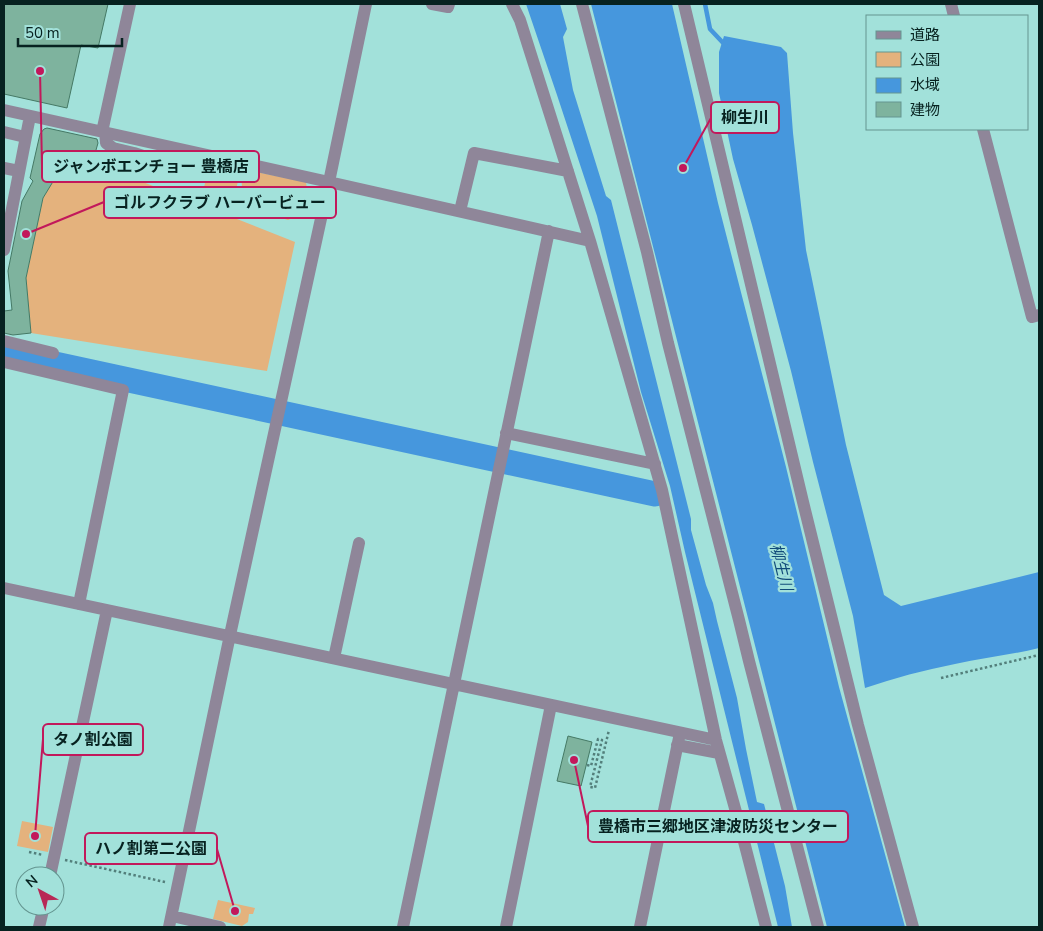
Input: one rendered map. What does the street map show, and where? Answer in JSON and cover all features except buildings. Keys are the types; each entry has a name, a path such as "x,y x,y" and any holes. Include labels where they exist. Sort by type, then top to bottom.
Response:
{"street":[{"path":"130,4 103,132 106,142 113,148 198,174"},
{"path":"220,927 171,922 230,636 366,4"},
{"path":"432,4 448,7 448,4"},
{"path":"512,4 520,20 568,170 655,464 717,747 766,927"},
{"path":"582,4 647,252 668,343 818,927"},
{"path":"684,4 858,725 913,927"},
{"path":"4,110 590,241"},
{"path":"4,250 30,116"},
{"path":"983,130 1032,317 1039,315"},
{"path":"4,132 25,137"},
{"path":"460,211 474,153 568,170"},
{"path":"4,168 19,172"},
{"path":"403,927 549,231"},
{"path":"4,341 53,353"},
{"path":"4,362 122,390 79,604"},
{"path":"506,433 655,464"},
{"path":"334,658 359,543"},
{"path":"4,588 552,705 678,739 717,747"},
{"path":"52,866 107,610"},
{"path":"506,927 552,705"},
{"path":"640,927 678,739"}],"path":[{"path":"941,678 1039,655"},
{"path":"587,765 591,766 598,739 602,740 590,787 595,788 611,724"},
{"path":"29,852 178,885"}],"green space":[{"path":"66,159 115,171 295,242 267,371 31,333 26,278 43,198"},
{"path":"209,166 240,172 232,208 202,196"},
{"path":"247,170 306,182 307,201 303,210 288,220 265,212 250,204 245,200 242,187 241,174"},
{"path":"22,821 53,827 48,852 17,846"},
{"path":"218,900 255,908 253,914 249,914 248,922 242,926 213,919"}],"water":[{"path":"526,4 560,4 567,29 563,37 573,90 606,196 611,200 691,519 691,530 706,585 713,603 737,698 757,802 764,804 785,886 792,927 778,927 670,486 641,392 597,216"},
{"path":"591,4 672,4 718,203 786,467 839,687 905,927 827,927"},
{"path":"724,36 781,47 787,53 793,133 806,250 846,445 884,595 901,606 1039,572 1039,648 932,669 865,688 853,616 791,371 733,159 719,93 719,52"}],"waterway":[{"path":"705,4 710,29 726,46"},
{"path":"4,353 655,494"}],"place":[{"name":"ジャンボエンチョー 豊橋店","path":"40,71"},
{"name":"柳生川","path":"683,168"},
{"name":"ゴルフクラブ ハーバービュー","path":"26,234"},
{"name":"豊橋市三郷地区津波防災センター","path":"574,760"},
{"name":"タノ割公園","path":"35,836"},
{"name":"ハノ割第二公園","path":"235,911"}]}
